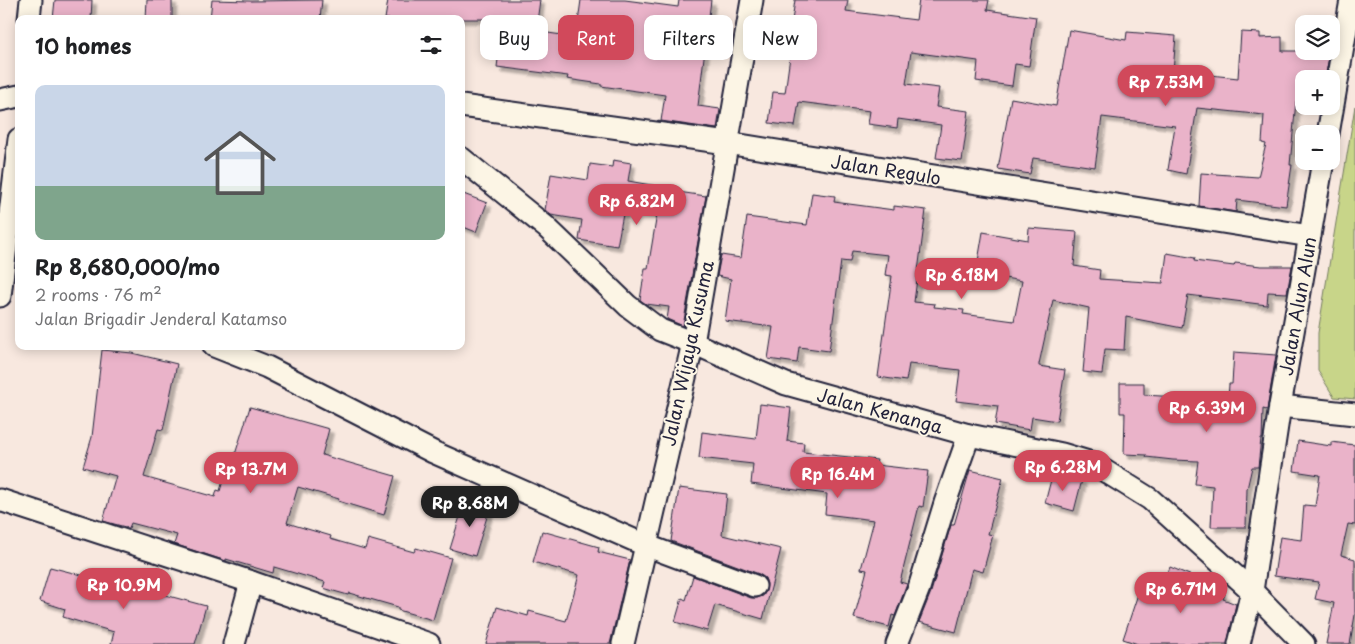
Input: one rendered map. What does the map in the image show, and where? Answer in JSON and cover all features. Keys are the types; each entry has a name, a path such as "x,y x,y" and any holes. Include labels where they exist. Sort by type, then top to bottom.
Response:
{"street":[{"path":"29,15 31,0"},
{"name":"Jalan Wijaya Kusuma","path":"623,644 693,343 752,0"},
{"path":"1330,125 1351,0"},
{"path":"0,100 15,97"},
{"name":"Jalan Regulo","path":"465,107 727,143 1310,236"},
{"name":"Jalan Kenanga","path":"465,161 546,227 628,306 660,330 786,384 969,435 1062,454 1092,463 1150,499 1252,591 1304,644"},
{"name":"Jalan Alun Alun","path":"1239,644 1252,591 1280,406 1321,170"},
{"path":"15,172 0,297 15,301"},
{"path":"223,350 284,376 434,452 645,545 755,586"},
{"path":"1280,406 1355,414"},
{"path":"896,644 919,588 969,435"},
{"path":"0,500 251,582 429,644"},
{"path":"234,644 251,582"}],"green space":[{"path":"1355,106 1355,399 1334,397 1318,371 1318,333"}],"building":[{"path":"55,0 92,0 91,15 53,15"},
{"path":"147,0 172,0 172,15 146,15"},
{"path":"212,0 322,0 320,15 210,15"},
{"path":"388,0 540,0 538,15 480,15 480,19 465,19 465,15 386,15"},
{"path":"581,0 625,0 678,7 679,0 711,0 709,15 644,15 644,60 704,60 698,106 720,109 717,129 661,121 665,95 601,86 601,84 567,79 568,76 497,67 498,60 548,60 548,33 558,34 558,60 634,60 634,15 579,15"},
{"path":"795,0 848,0 846,11 916,20 919,0 989,0 987,10 1036,17 1029,66 1015,64 1012,86 976,81 978,61 911,52 906,84 939,88 936,107 969,111 962,161 936,158 941,125 898,119 897,128 868,124 870,111 799,102 795,126 769,123 773,92 785,93 790,60 817,60 817,15 793,15"},
{"path":"1069,30 1126,40 1127,32 1176,36 1173,71 1238,78 1241,32 1260,33 1260,38 1282,37 1282,51 1295,51 1295,60 1328,60 1327,70 1295,70 1295,112 1290,165 1292,165 1286,206 1237,200 1236,212 1199,206 1201,173 1258,177 1266,144 1262,143 1264,115 1197,108 1186,174 1168,170 1175,126 1102,117 1095,167 1033,158 1030,174 998,169 1011,98 1056,106"},
{"path":"613,160 631,163 628,181 657,186 657,189 706,196 683,326 667,319 669,307 646,304 640,300 645,268 648,268 657,214 624,209 617,246 579,240 582,220 551,215 545,210 551,174 588,180 590,164 612,167"},
{"path":"812,193 835,196 834,202 894,210 894,206 926,210 914,302 935,304 934,307 964,310 963,314 1014,321 1022,281 976,273 983,232 1028,240 1029,228 1077,232 1074,266 1100,270 1099,279 1163,283 1167,253 1195,258 1194,261 1234,266 1235,263 1261,266 1292,266 1287,293 1268,292 1267,305 1188,295 1182,328 1126,317 1124,350 1105,349 1102,374 1083,372 1089,308 1053,300 1039,366 1065,370 1057,421 1032,417 1030,430 995,424 998,406 956,401 960,370 909,364 906,381 878,377 892,276 885,275 888,255 852,251 850,262 841,261 829,351 799,347 797,363 768,359 773,327 725,321 731,279 717,276 721,255 741,258 747,217 807,225"},
{"path":"465,195 487,203 476,232 465,228"},
{"path":"102,350 132,353 177,364 163,430 158,429 144,477 215,497 217,490 220,491 228,463 232,464 250,407 329,429 322,455 395,476 384,515 298,487 287,523 331,536 330,539 365,549 368,539 414,552 416,548 451,558 433,620 398,610 398,607 349,593 348,595 323,588 325,582 274,567 273,573 226,559 226,561 174,544 177,535 131,523 129,528 103,521 116,476 83,467 92,437"},
{"path":"1234,352 1276,355 1267,410 1263,409 1262,439 1258,467 1252,467 1247,489 1246,527 1211,527 1213,486 1195,484 1198,461 1124,454 1125,413 1120,413 1120,383 1144,383 1144,395 1228,400 1229,384 1232,384"},
{"path":"760,404 791,408 787,441 804,443 803,452 877,460 876,465 928,471 923,507 919,506 900,582 907,584 895,616 892,615 889,627 854,618 867,570 861,569 874,520 825,514 827,494 751,484 753,464 699,458 702,432 756,439"},
{"path":"1298,441 1331,446 1331,442 1355,445 1355,525 1348,524 1341,555 1355,559 1355,615 1350,644 1326,644 1334,603 1315,599 1319,582 1274,576 1280,537 1301,540 1304,505 1315,506 1320,475 1294,471"},
{"path":"970,470 1003,478 988,534 993,535 983,572 972,569 956,632 919,622 931,592 951,525 954,525"},
{"path":"1053,472 1082,480 1074,511 1045,503"},
{"path":"679,488 727,494 722,535 781,549 763,619 715,605 707,631 675,622 682,598 686,600 693,576 751,598 763,596 767,584 765,578 759,574 671,541"},
{"path":"465,500 490,507 475,556 450,549"},
{"path":"542,531 599,547 598,552 630,560 610,644 486,644 497,607 528,616 529,611 566,621 579,575 533,562"},
{"path":"50,567 206,606 195,644 111,644 114,632 63,617 65,609 40,601"},
{"path":"1170,567 1214,585 1212,589 1225,594 1223,599 1236,604 1227,644 1138,644 1123,639 1139,591 1159,597"}]}
